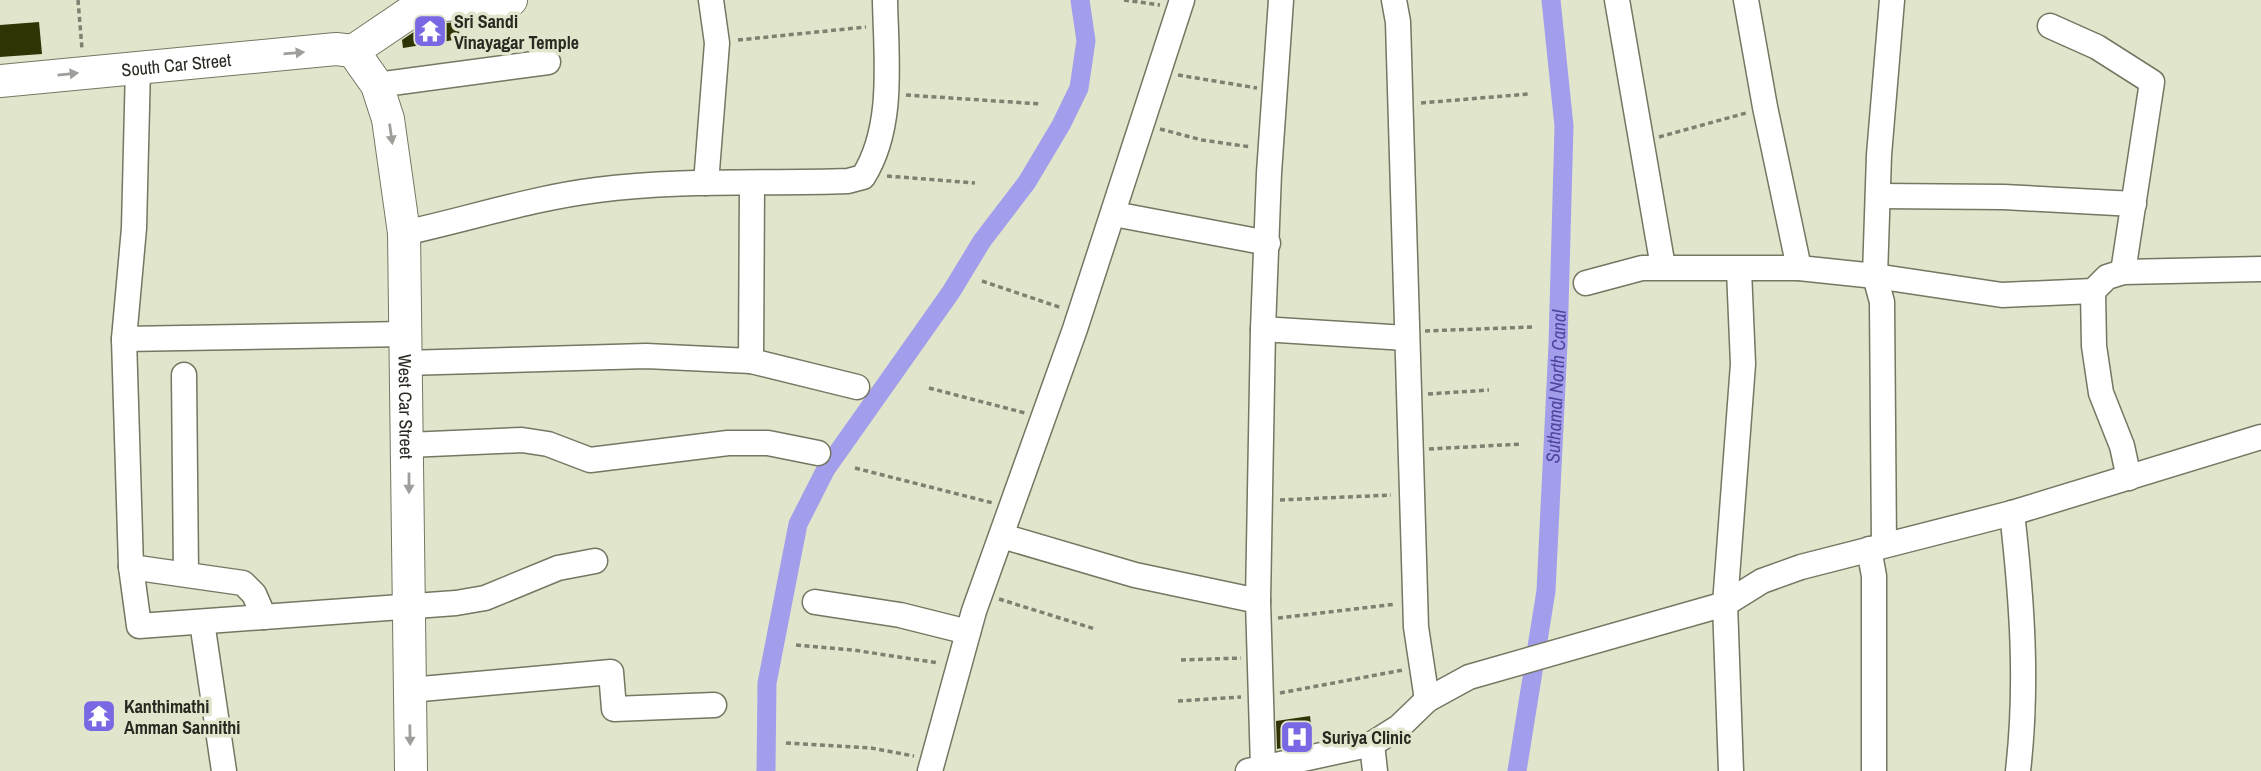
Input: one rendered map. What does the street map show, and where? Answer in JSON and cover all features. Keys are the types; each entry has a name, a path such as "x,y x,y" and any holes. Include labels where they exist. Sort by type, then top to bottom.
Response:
{"main road":[{"path":"353,51 418,3 511,0"},
{"name":"South Car Street","path":"0,81 336,49 353,51"},
{"name":"West Car Street","path":"353,51 377,85 388,119 404,233 411,771"}],"street":[{"path":"706,183 717,43 711,0"},
{"path":"404,233 469,219 543,198 598,189 706,183 848,181 863,177 873,163 887,95 885,0"},
{"path":"1281,0 1263,329 1259,610 1262,695 1256,769 1372,744 1399,727 1427,700 1469,677 1725,604 1762,581 1801,567 2012,513 2261,437"},
{"path":"1394,0 1398,22 1407,249 1406,335 1415,602 1427,700"},
{"path":"1616,0 1663,267"},
{"path":"1746,0 1765,107 1799,268"},
{"path":"1874,771 1873,561 1876,547 1882,313 1875,276 1892,0"},
{"path":"932,765 968,632 1114,214 1181,4"},
{"path":"2050,26 2097,47 2152,82 2123,272"},
{"path":"377,85 548,62"},
{"path":"138,67 134,228 124,339 131,567 139,626 409,607 485,598 558,568 594,561"},
{"path":"751,361 752,184"},
{"path":"1878,196 2004,197 2134,204"},
{"path":"1114,214 1268,243"},
{"path":"1586,283 1642,268 1799,268 2002,295 2093,291 2107,277 2123,272 2261,269"},
{"path":"1731,771 1725,604 1743,364 1740,270"},
{"path":"2093,291 2094,346 2101,393 2122,446 2129,478"},
{"path":"1263,329 1406,335"},
{"path":"124,339 751,361 857,387"},
{"path":"184,375 187,574"},
{"path":"408,445 522,440 548,444 590,460 728,443 768,443 818,453"},
{"path":"2012,513 2024,650 2024,716 2018,771"},
{"path":"1002,536 1259,610"},
{"path":"131,567 243,583 254,594 264,617"},
{"path":"815,602 900,615 968,632"},
{"path":"202,622 225,771"},
{"path":"410,690 611,673 614,709 714,705"},
{"path":"1372,744 1374,771"}],"path":[{"path":"78,0 83,72"},
{"path":"1124,0 1181,4"},
{"path":"717,43 886,25"},
{"path":"1159,72 1276,91"},
{"path":"1401,104 1528,94"},
{"path":"887,95 1041,104"},
{"path":"1643,142 1765,107"},
{"path":"1143,124 1202,140 1271,150"},
{"path":"863,177 894,176 975,183"},
{"path":"982,281 1080,314"},
{"path":"1406,335 1532,327"},
{"path":"929,388 1044,418"},
{"path":"1409,396 1489,390"},
{"path":"1410,451 1522,444"},
{"path":"855,468 1012,508"},
{"path":"1261,501 1411,494"},
{"path":"981,594 1095,629"},
{"path":"1259,610 1415,602"},
{"path":"796,645 853,650 958,666"},
{"path":"1181,660 1261,657"},
{"path":"1178,701 1262,695 1422,667"},
{"path":"786,743 871,748 932,765"}],"building":[{"path":"39,22 42,54 0,57 0,25"},
{"name":"Sri Sandi Vinayagar Temple","path":"458,22 460,39 403,48 402,40 424,25"},
{"path":"1310,716 1313,742 1277,749 1276,721"}],"waterway":[{"path":"766,771 767,683 798,524 826,469 951,292 982,241 1027,182 1061,125 1079,88 1086,41 1080,0"},
{"name":"Suthamal North Canal","path":"1517,771 1546,591 1558,344 1564,126 1551,0"}],"place":[{"name":"Sri Sandi Vinayagar Temple","path":"430,31"},
{"name":"Kanthimathi Amman Sannithi","path":"99,716"},
{"name":"Suriya Clinic","path":"1297,737"}]}
